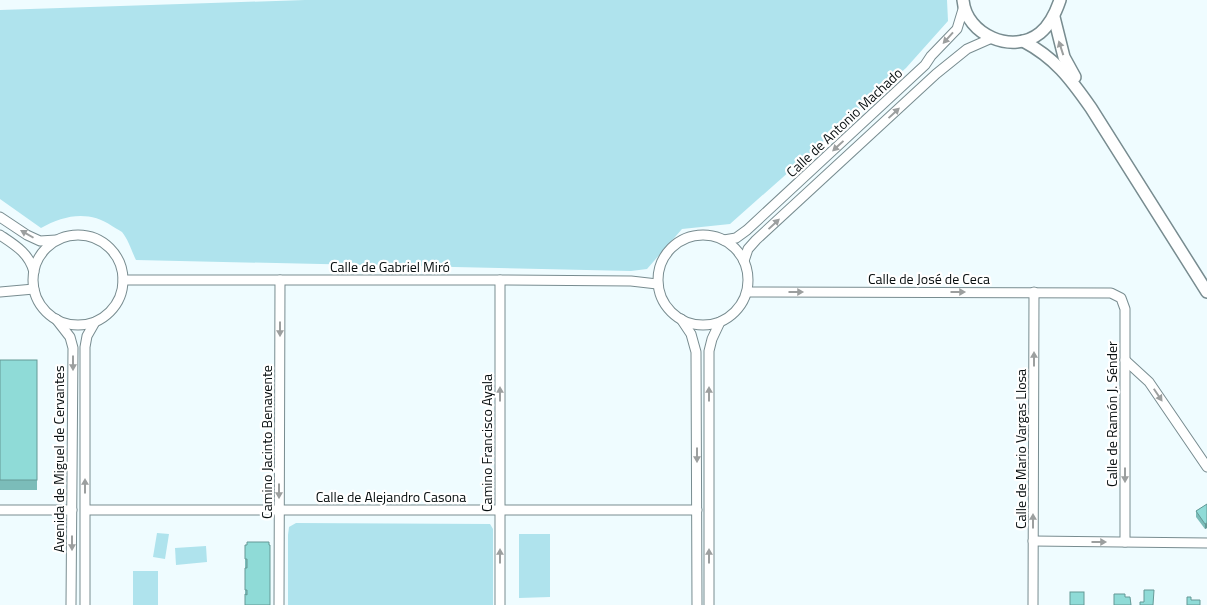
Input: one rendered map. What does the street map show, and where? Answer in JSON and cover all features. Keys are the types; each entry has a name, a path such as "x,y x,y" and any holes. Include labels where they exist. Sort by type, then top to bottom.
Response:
{"main road":[{"path":"964,3 974,26 992,38 1008,42 1023,41 1040,33 1054,18 1060,0"},
{"path":"1054,18 1064,57 1091,108 1207,292"},
{"path":"1023,41 1041,50 1058,66 1091,108"}],"street":[{"name":"Calle de Antonio Machado","path":"724,240 736,238 747,230 925,66 931,56 956,29 964,3"},
{"name":"Calle de Antonio Machado","path":"744,261 748,249 756,240 936,74 967,50 992,38"},
{"path":"0,217 27,235 40,241 57,240 78,235 99,240 109,246 118,258 123,270 123,290 118,303 104,317 95,322 80,326 65,324 47,313 38,301 33,284 35,266 44,250 57,240"},
{"path":"0,235 27,255 32,263 34,273"},
{"path":"698,235 708,235 724,240 733,246 744,261 747,270 747,292 742,303 729,317 720,322 705,326 690,324 672,313 662,301 657,284 660,266 669,250 681,240 698,235"},
{"name":"Calle de Gabriel Miró","path":"123,280 500,280 631,281 657,284"},
{"name":"Camino Jacinto Benavente","path":"279,605 280,280"},
{"name":"Camino Francisco Ayala","path":"500,280 500,605"},
{"path":"0,292 34,289"},
{"name":"Calle de José de Ceca","path":"747,292 1111,293"},
{"name":"Calle de Mario Vargas Llosa","path":"1033,605 1034,292"},
{"name":"Calle de Ramón J. Sénder","path":"1111,293 1120,298 1125,309 1125,542"},
{"name":"Avenida de Miguel de Cervantes","path":"56,319 70,337 73,348 71,605"},
{"path":"681,320 691,334 696,352 696,605"},
{"name":"Avenida de Miguel de Cervantes","path":"84,605 86,510 85,348 87,336 95,322"},
{"path":"709,605 709,351 720,322"},
{"path":"1125,360 1149,382 1207,467"},
{"path":"0,510 72,510"},
{"name":"Calle de Alejandro Casona","path":"86,510 696,510"},
{"path":"1033,541 1207,542"}],"shaded area":[{"path":"305,0 947,0 948,21 906,68 730,224 682,229 647,269 631,271 136,260 122,232 103,221 85,216 68,217 41,228 0,199 0,10"},
{"path":"296,523 490,524 493,529 493,605 288,605 288,535 289,527"},
{"path":"157,533 169,534 165,559 153,557"},
{"path":"519,534 550,534 550,597 519,598"},
{"path":"206,546 207,562 176,565 175,548"},
{"path":"133,571 158,571 158,605 133,605"}],"building":[{"path":"0,360 37,360 37,480 0,480"},
{"path":"1207,504 1207,523 1205,524 1196,511"},
{"path":"247,542 269,542 270,605 245,605 247,590 245,590 245,568 247,568 247,559 245,559 245,545 247,545"},
{"path":"1144,590 1154,590 1153,605 1140,605 1140,602 1144,602"},
{"path":"1070,592 1084,592 1084,605 1070,605"},
{"path":"1114,594 1125,594 1125,597 1130,597 1131,605 1114,605"},
{"path":"1187,597 1191,597 1191,600 1200,600 1200,605 1187,605"}]}
